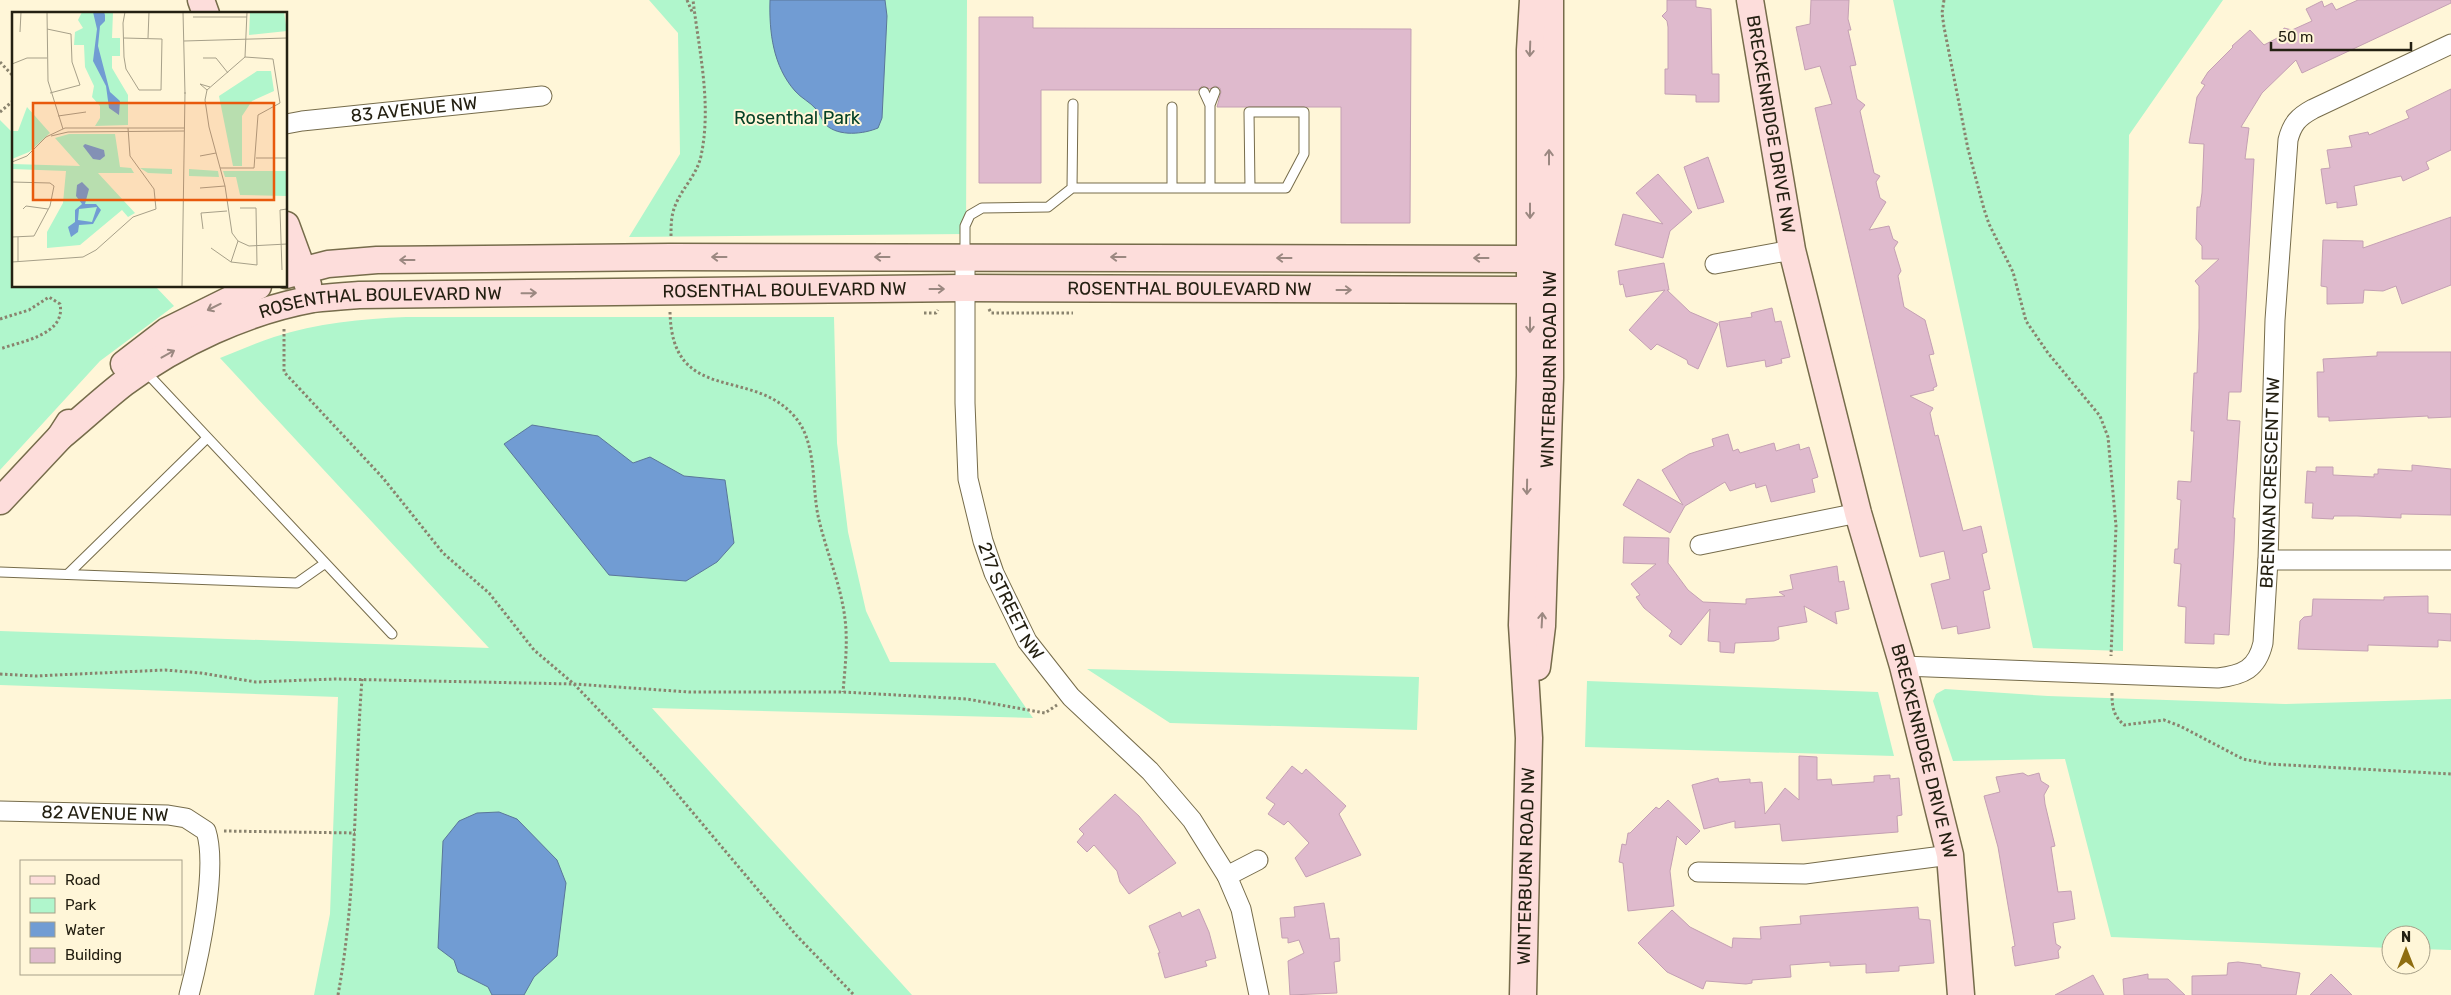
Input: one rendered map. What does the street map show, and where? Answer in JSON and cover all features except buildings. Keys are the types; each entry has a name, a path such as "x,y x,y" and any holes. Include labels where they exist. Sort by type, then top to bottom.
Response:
{"street":[{"path":"201,0 205,12"},
{"name":"WINTERBURN ROAD NW","path":"1533,0 1530,50 1539,259"},
{"name":"WINTERBURN ROAD NW","path":"1523,995 1529,738 1522,625 1530,396 1539,290 1550,0"},
{"name":"BRECKENRIDGE DRIVE NW","path":"1750,0 1792,250 1858,514 1904,666 1950,855 1961,995"},
{"name":"BRENNAN CRESCENT NW","path":"1904,666 2209,677 2236,675 2252,667 2260,656 2263,643 2268,560 2275,320 2288,140 2291,128 2299,116 2451,44"},
{"name":"83 AVENUE NW","path":"288,124 302,120 542,96"},
{"path":"288,235 295,272 312,299"},
{"name":"BRECKENRIDGE DRIVE NW","path":"1715,264 1792,250"},
{"name":"ROSENTHAL BOULEVARD NW","path":"295,272 328,264 377,260 965,257 1539,259"},
{"name":"217 STREET NW","path":"965,257 965,404 968,478 978,526 994,573 1027,641 1071,697 1150,772 1175,798 1192,820 1227,876 1241,908 1259,995"},
{"name":"ROSENTHAL BOULEVARD NW","path":"60,437 84,402 137,352 167,332 254,288"},
{"name":"ROSENTHAL BOULEVARD NW","path":"0,501 60,437 122,384 144,369 189,342 233,323 312,299 378,295 966,288 1539,290"},
{"path":"1700,545 1858,514"},
{"path":"2268,560 2451,560"},
{"name":"82 AVENUE NW","path":"0,810 168,815 186,818 206,831"},
{"path":"189,995 204,920 210,850 206,831"},
{"path":"1698,872 1805,874 1950,855"},
{"path":"1227,876 1258,860"}],"lane":[{"path":"1204,92 1210,105"},
{"path":"1210,188 1210,105 1215,92"},
{"path":"1072,188 1073,104"},
{"path":"1172,108 1172,188"},
{"path":"965,257 965,226 970,215 982,208 1048,208 1072,188 1172,188 1210,188 1250,188 1286,188 1304,154 1304,112 1249,112 1250,188"},
{"path":"144,369 324,564 392,634"},
{"path":"68,574 207,438"},
{"path":"0,572 297,583 324,564"}],"path":[{"path":"687,0 695,17"},
{"path":"671,241 672,217 675,205 694,176 701,156 704,134 706,102 693,0"},
{"path":"1944,0 1942,13 1944,27 1968,149 1989,224 2013,272 2026,321 2048,353 2100,416 2108,437 2116,526 2110,650"},
{"path":"0,62 12,75"},
{"path":"0,112 12,102"},
{"path":"0,319 29,310 49,297 60,304 62,313 59,321 50,330 34,338 0,349"},
{"path":"670,302 672,337 684,363 715,380 752,391 781,404 796,418 805,433 819,519 836,573 844,613 846,641 843,692"},
{"path":"283,322 284,372 384,478 443,553 489,593 534,650 574,684 662,776 796,935 854,995"},
{"path":"0,674 44,676 165,670 202,673 256,682 362,679 574,684 689,692 843,692 967,698 1045,712 1055,706"},
{"path":"338,995 348,942 362,679"},
{"path":"2112,697 2116,718 2124,725 2164,720 2180,726 2243,759 2305,767 2451,774"},
{"path":"206,831 355,833"}],"green space":[{"name":"Rosenthal Park","path":"649,0 967,0 966,234 629,237 680,154 678,33"},
{"path":"1893,0 2223,0 2129,135 2123,651 2033,648"},
{"path":"0,120 12,132 12,288 157,288 174,306 100,361 0,470"},
{"path":"406,317 834,317 837,443 848,532 866,611 890,662 995,663 1033,718 652,708 912,995 314,995 330,914 338,697 0,685 0,631 489,648 220,358 274,337 307,328 356,321"},
{"path":"1087,669 1419,677 1417,730 1170,723"},
{"path":"1587,681 1878,692 1894,756 1585,747"},
{"path":"1945,689 2048,696 2285,704 2451,699 2451,950 2431,949 2431,925 2381,925 2381,948 2111,937 2065,759 1953,761 1933,701 1936,694"}],"water":[{"path":"770,0 885,0 887,16 882,118 878,128 866,132 852,133 831,129 826,125 814,107 795,91 777,60 770,24"},
{"path":"532,425 598,436 633,463 650,457 684,476 725,480 734,543 717,562 686,581 609,575 504,444"},
{"path":"499,812 517,819 557,860 566,883 557,956 534,977 524,995 492,995 488,987 458,972 454,960 438,948 443,841 459,821 477,813"}]}
